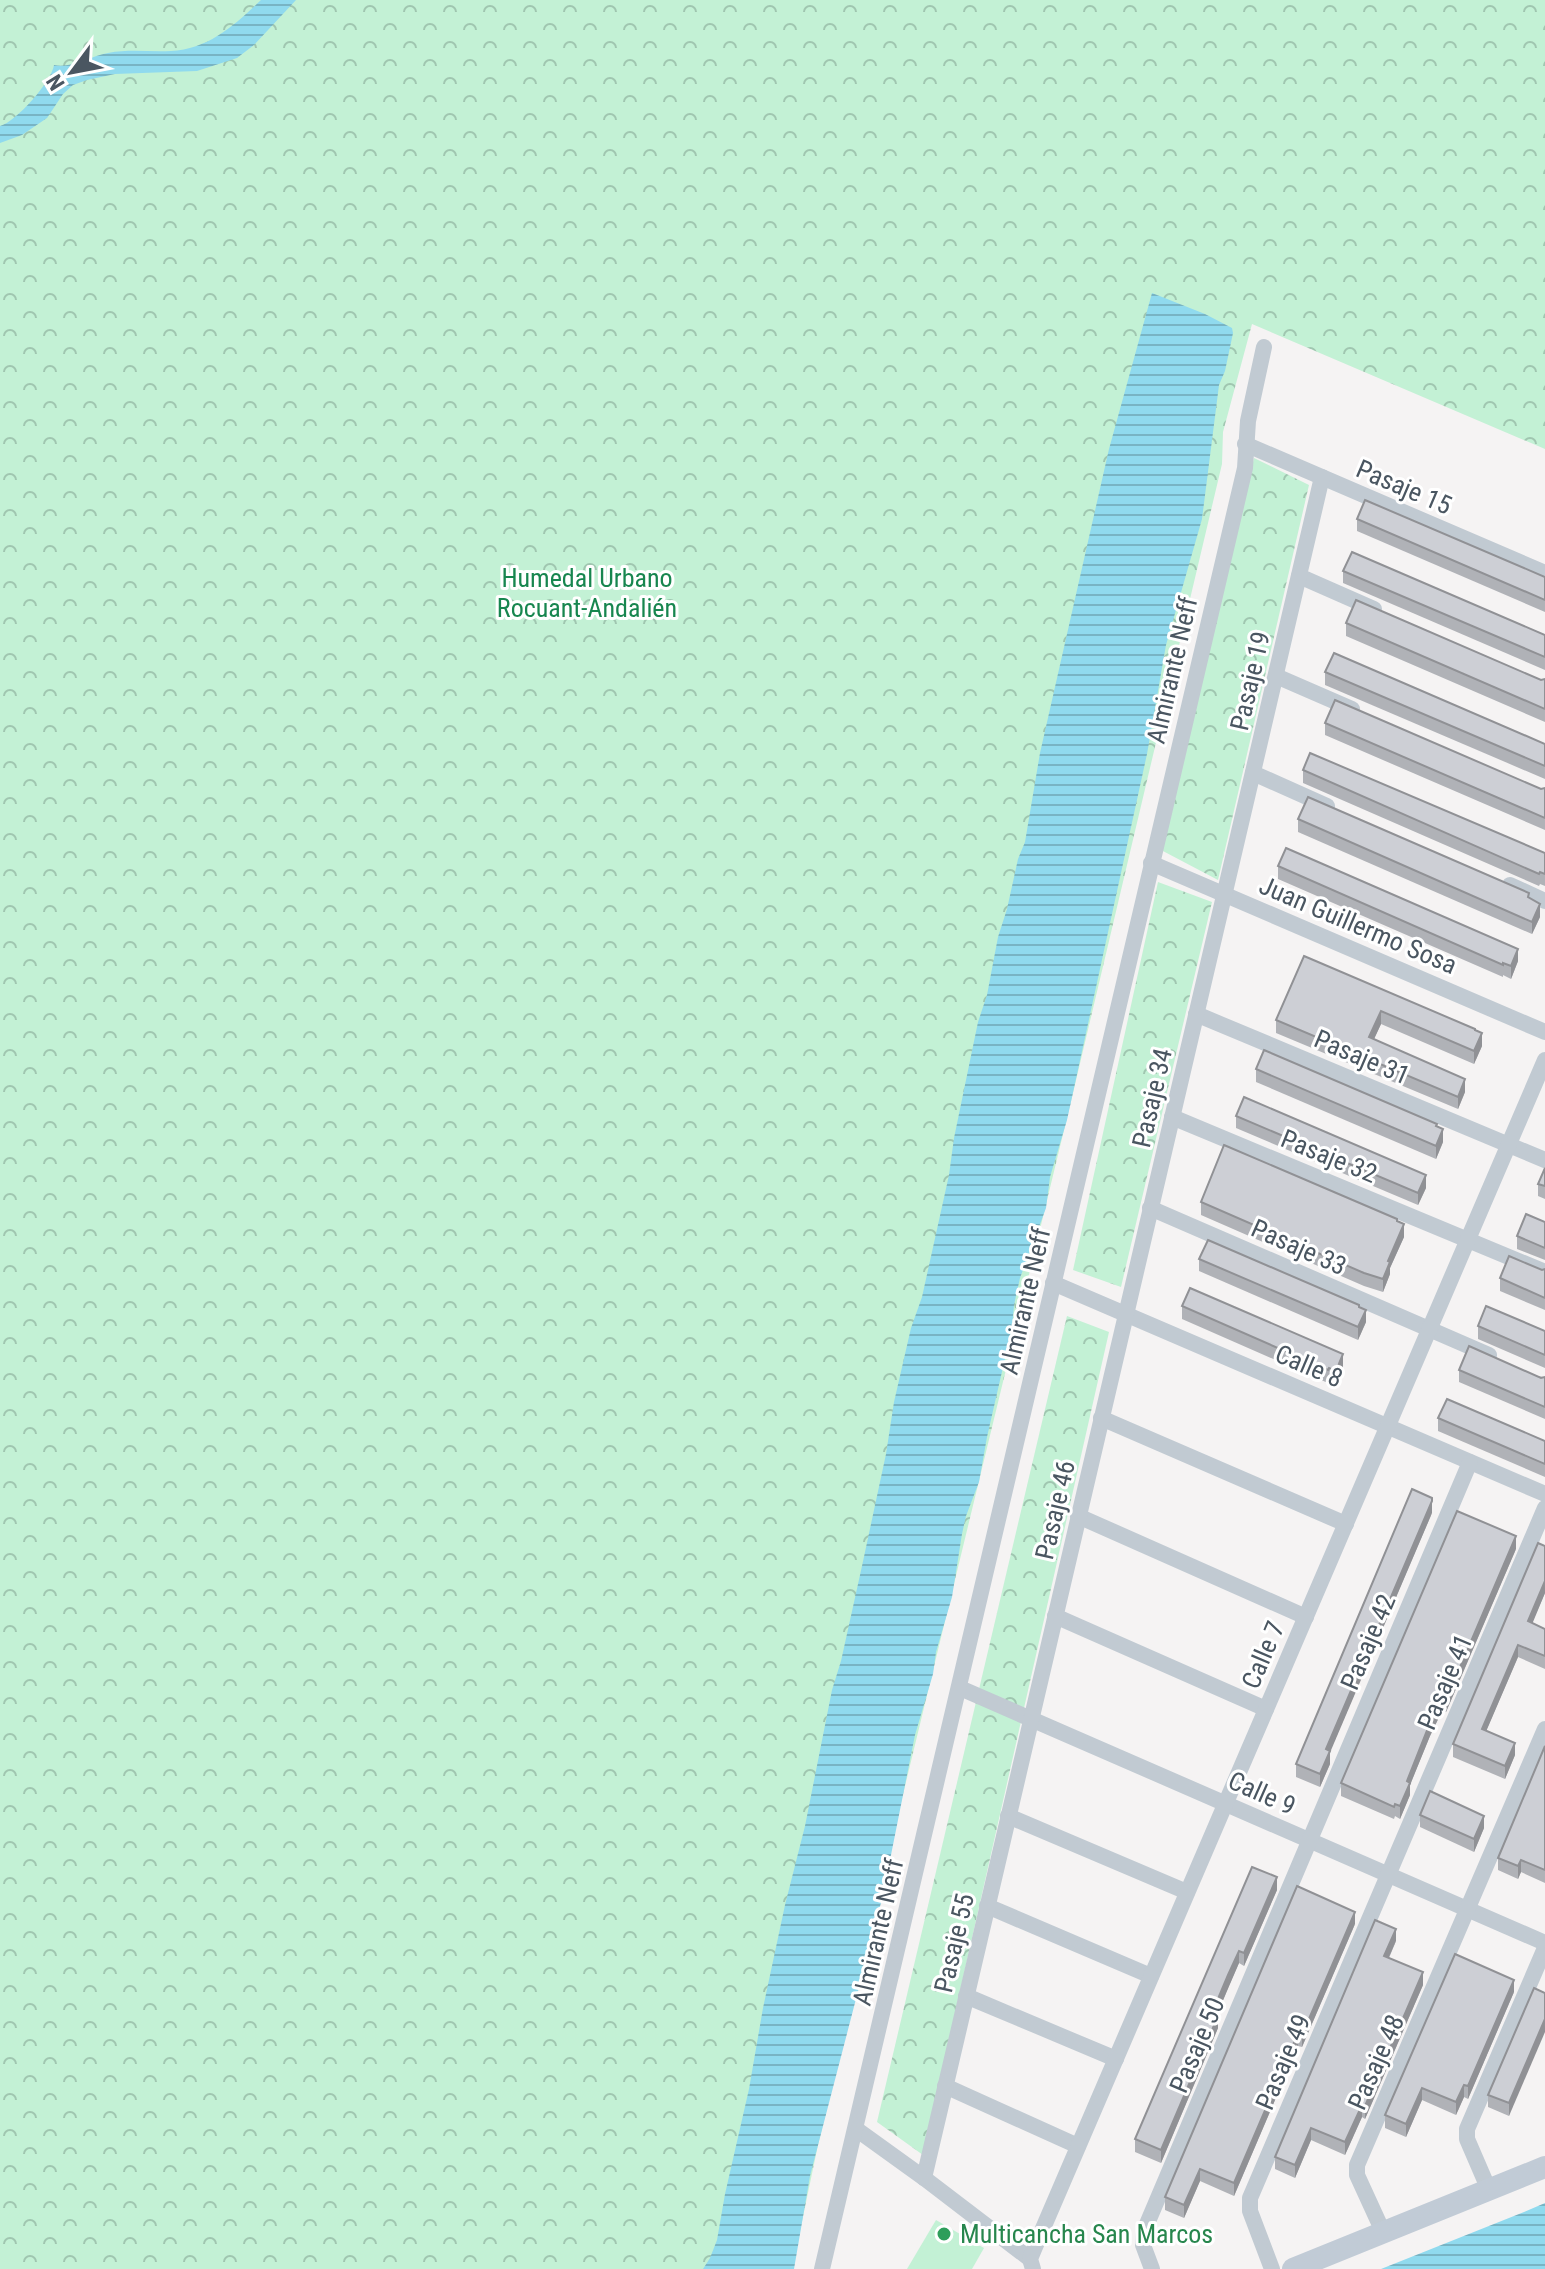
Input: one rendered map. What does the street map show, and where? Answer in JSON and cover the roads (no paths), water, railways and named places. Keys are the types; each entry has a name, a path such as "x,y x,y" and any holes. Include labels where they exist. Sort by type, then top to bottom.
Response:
{"street":[{"name":"Almirante Neff","path":"823,2267 1245,468 1248,421 1264,347"},
{"name":"Pasaje 15","path":"1245,444 1545,573"},
{"name":"Pasaje 19","path":"1225,895 1322,477"},
{"path":"1299,576 1386,613"},
{"path":"1276,676 1361,712"},
{"path":"1253,773 1341,811"},
{"name":"Juan Guillermo Sosa","path":"1151,863 1545,1032"},
{"path":"1501,882 1545,901"},
{"name":"Pasaje 34","path":"1126,1313 1225,895"},
{"name":"Pasaje 31","path":"1196,1014 1545,1160"},
{"name":"Calle 7","path":"1031,2264 1078,2146 1545,1060"},
{"name":"Pasaje 32","path":"1172,1117 1545,1272"},
{"name":"Pasaje 33","path":"1150,1208 1502,1361"},
{"name":"Calle 8","path":"1053,1283 1545,1494"},
{"name":"Pasaje 46","path":"1030,1718 1126,1313"},
{"path":"1101,1418 1346,1524"},
{"name":"Pasaje 42","path":"1309,1840 1470,1462"},
{"name":"Pasaje 41","path":"1389,1875 1545,1508"},
{"path":"1078,1516 1306,1617"},
{"path":"1055,1616 1266,1709"},
{"name":"Calle 9","path":"960,1688 1545,1946"},
{"name":"Pasaje 55","path":"924,2178 1030,1718"},
{"name":"Pasaje 48","path":"1384,2234 1357,2175 1357,2165 1545,1729"},
{"path":"1008,1816 1187,1892"},
{"name":"Pasaje 50","path":"1152,2269 1143,2245 1144,2231 1309,1840"},
{"name":"Pasaje 49","path":"1272,2269 1250,2211 1250,2198 1389,1875"},
{"path":"987,1906 1151,1976"},
{"path":"1489,2190 1467,2139 1467,2129 1545,1946"},
{"path":"966,1996 1116,2059"},
{"path":"945,2086 1078,2146"},
{"path":"856,2129 924,2178 1031,2264"},
{"path":"1293,2269 1545,2167"}],"water":[{"path":"261,0 296,0 254,45 237,58 197,71 115,74 73,85 47,118 22,135 0,143 0,126 15,117 32,100 47,81 54,65 67,65 116,52 171,51 197,46 231,27"},
{"path":"1152,293 1205,314 1232,328 1233,333 1219,385 1202,519 1166,645 1147,754 1067,1120 1050,1177 1046,1208 1020,1278 979,1482 966,1516 952,1597 915,1735 883,1895 810,2176 794,2269 703,2269 717,2240 763,2008 862,1566 894,1402 911,1328 922,1297 949,1175 978,1022 1018,859 1025,842 1040,753 1109,449"},
{"path":"1545,2203 1545,2269 1381,2269 1524,2212"}],"place":[{"name":"Multicancha San Marcos","path":"944,2234"}],"park label":[{"name":"Humedal Urbano Rocuant-Andalién","path":"587,593"}]}
